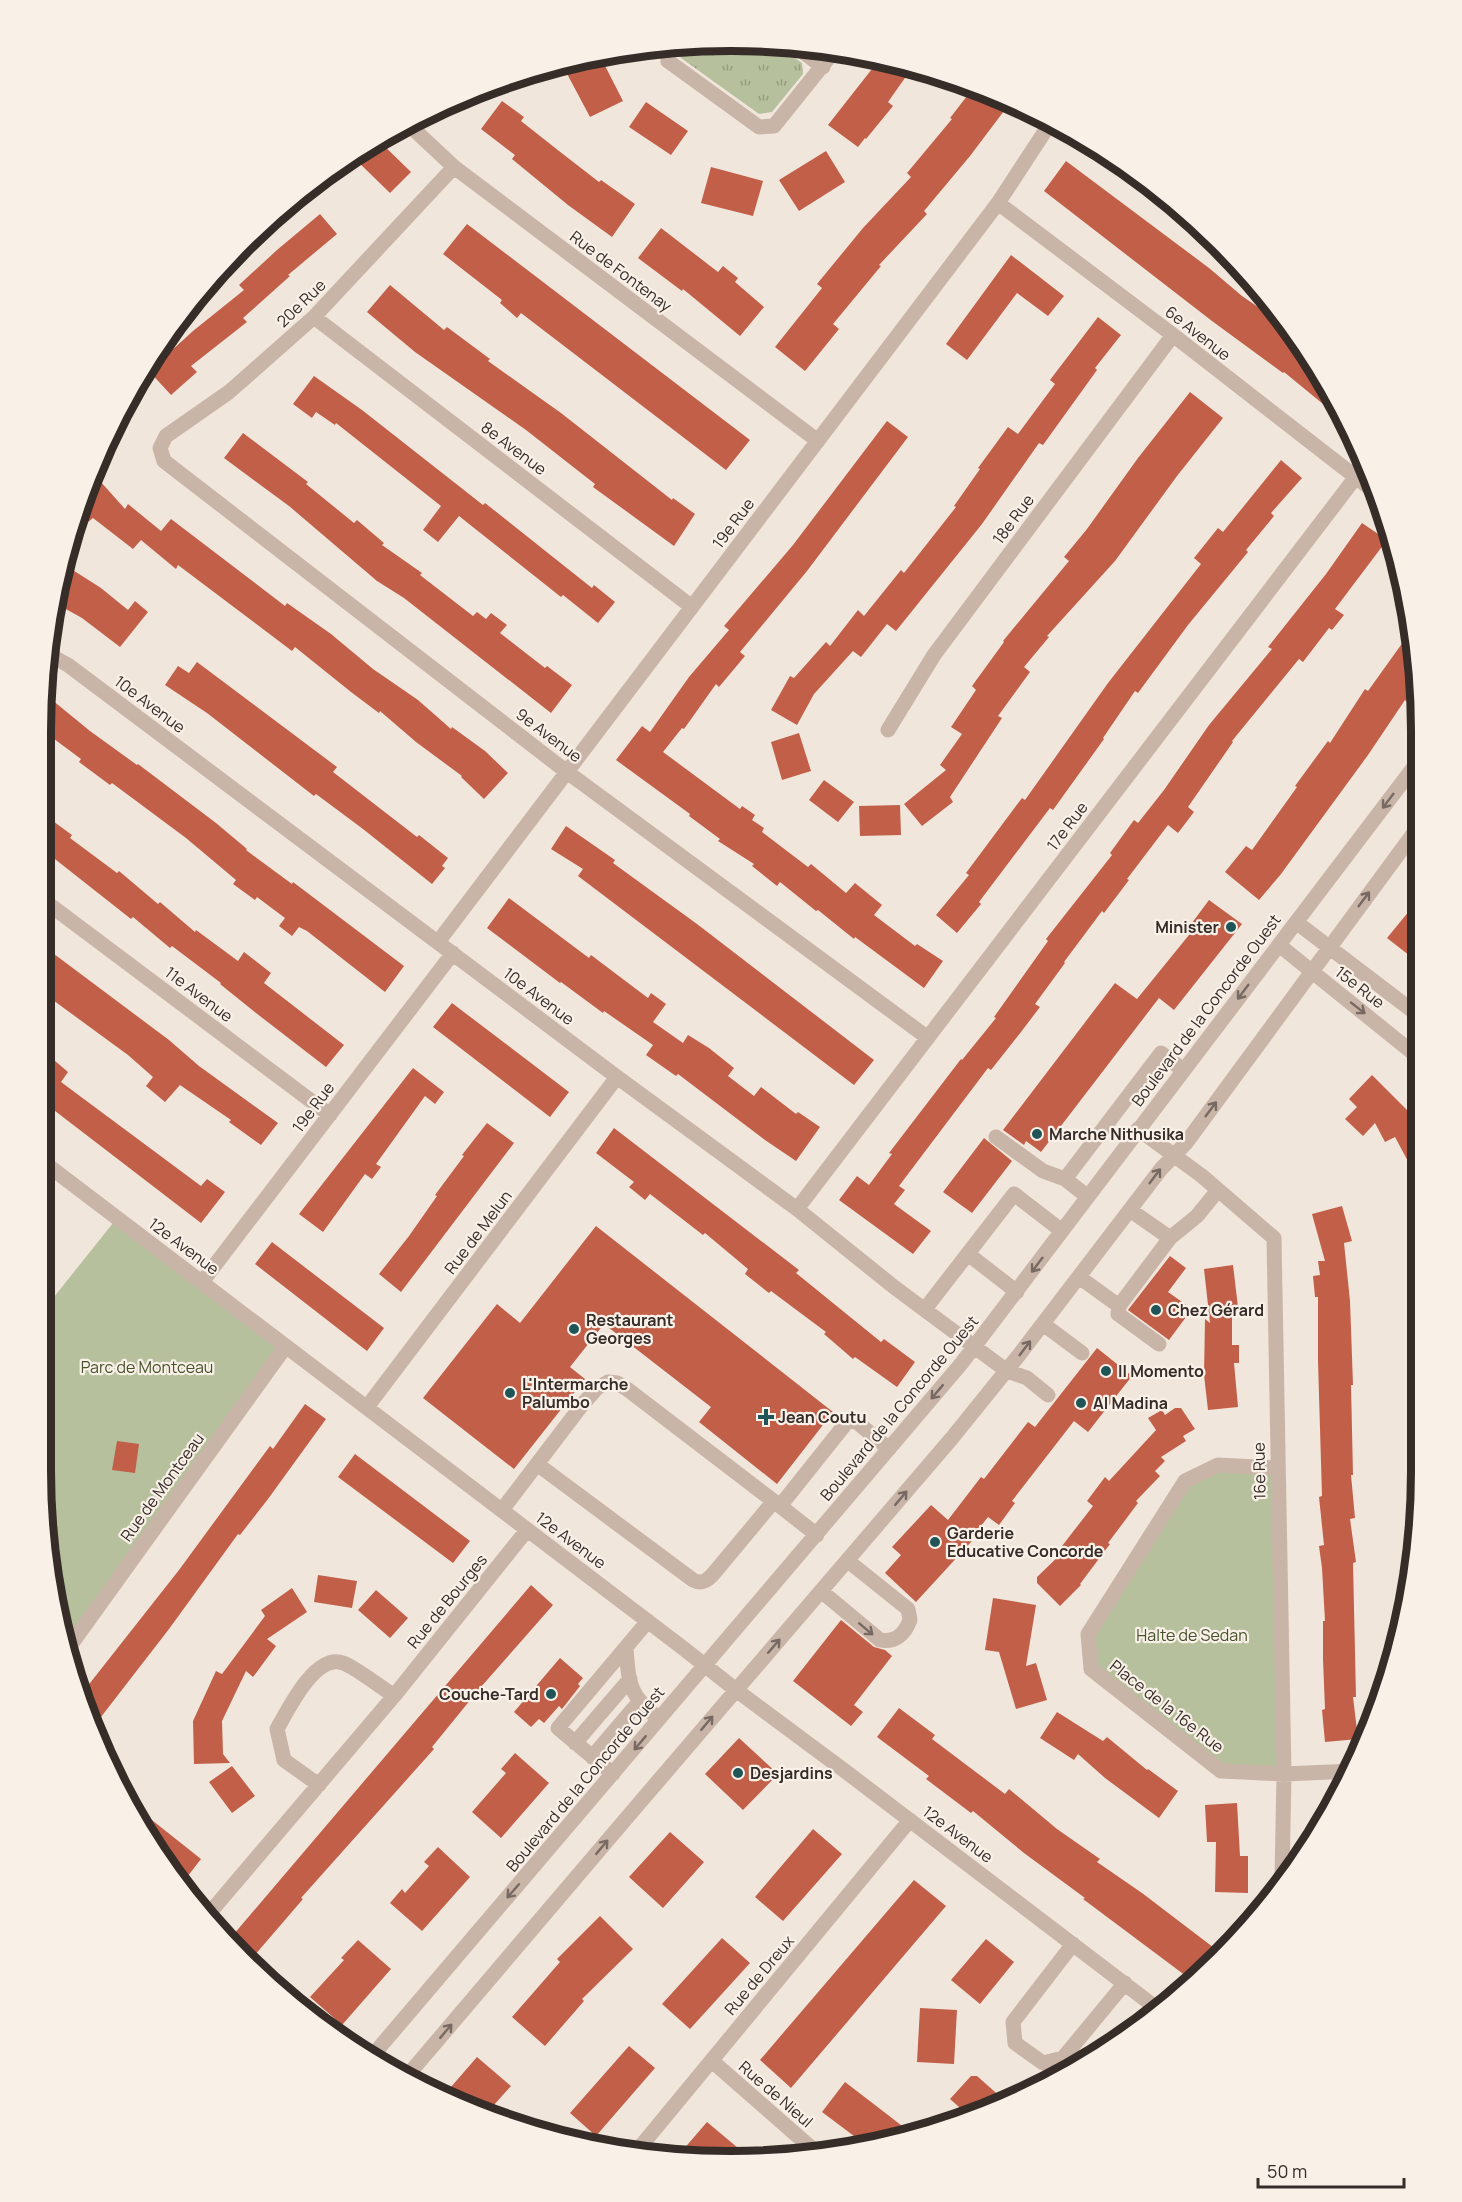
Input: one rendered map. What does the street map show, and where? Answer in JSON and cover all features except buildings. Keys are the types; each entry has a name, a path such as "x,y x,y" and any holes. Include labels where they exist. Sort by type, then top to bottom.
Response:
{"street":[{"path":"669,54 668,61 759,127 774,126 829,58"},
{"path":"808,56 823,67"},
{"name":"19e Rue","path":"438,942 998,203 1047,129"},
{"name":"Rue de Fontenay","path":"414,130 454,167 818,441"},
{"name":"20e Rue","path":"160,448 166,436 229,392 314,317 454,167"},
{"name":"6e Avenue","path":"998,203 1173,335 1359,470"},
{"name":"8e Avenue","path":"314,317 692,607"},
{"name":"18e Rue","path":"888,730 934,655 1173,335"},
{"name":"9e Avenue","path":"160,448 164,461 567,772 928,1038"},
{"name":"17e Rue","path":"797,1209 1359,472"},
{"name":"10e Avenue","path":"55,658 68,665 616,1077 797,1209 974,1347 1007,1371 1027,1378 1048,1395"},
{"name":"Boulevard de la Concorde Ouest","path":"377,2051 818,1534 974,1347 1411,771"},
{"path":"411,2071 848,1561 1007,1371 1161,1168 1186,1143 1411,837"},
{"name":"11e Avenue","path":"51,906 330,1115"},
{"name":"15e Rue","path":"1296,922 1411,1010"},
{"name":"15e Rue","path":"1279,945 1411,1052"},
{"name":"19e Rue","path":"202,1282 453,953"},
{"path":"1065,1179 1161,1053 1183,1070"},
{"name":"Rue de Melun","path":"367,1407 616,1077"},
{"name":"16e Rue","path":"1138,1129 1218,1190 1274,1238 1284,1774 1282,1868"},
{"path":"996,1137 1043,1171 1065,1179 1088,1197"},
{"name":"12e Avenue","path":"51,1168 1152,2004"},
{"path":"1159,1344 1118,1314 1119,1306 1170,1238 1197,1216 1218,1190"},
{"path":"925,1309 1014,1194 1062,1231"},
{"path":"1130,1210 1170,1238"},
{"path":"968,1254 1017,1292"},
{"path":"1079,1277 1119,1306"},
{"path":"1043,1324 1082,1353"},
{"name":"Rue de Montceau","path":"73,1642 286,1346"},
{"path":"501,1510 590,1396 603,1384 612,1382 627,1389 818,1534"},
{"path":"537,1464 700,1583 714,1573 847,1422 854,1420 889,1449"},
{"name":"Place de la 16e Rue","path":"1277,1468 1218,1465 1185,1481 1088,1634 1091,1669 1221,1772 1284,1774 1341,1771"},
{"name":"Rue de Bourges","path":"212,1910 394,1696 527,1530"},
{"path":"821,1591 880,1640 890,1641 902,1634 910,1620 908,1609 848,1561"},
{"path":"613,1774 558,1728 648,1621"},
{"path":"626,1649 630,1679 639,1702 659,1719"},
{"path":"319,1785 284,1760 276,1729 309,1676 330,1662 342,1662 394,1696"},
{"path":"575,1743 630,1679"},
{"path":"592,1757 639,1702"},
{"name":"Rue de Dreux","path":"642,2145 910,1820"},
{"path":"1073,1944 1013,2022 1015,2043 1043,2063 1063,2058 1125,1983"},
{"name":"Rue de Nieul","path":"711,2061 809,2146"}],"green space":[{"path":"687,52 789,54 802,63 803,74 772,112 759,114 681,58 679,53"},
{"name":"Parc de Montceau","path":"117,1218 286,1346 73,1642 64,1604 52,1515 51,1301"},
{"name":"Halte de Sedan","path":"1218,1465 1277,1468 1284,1774 1221,1771 1091,1669 1088,1634 1185,1481"}],"place":[{"name":"Minister","path":"1231,927"},
{"name":"Marche Nithusika","path":"1037,1134"},
{"name":"Chez Gérard","path":"1156,1310"},
{"name":"Restaurant Georges","path":"574,1329"},
{"name":"Il Momento","path":"1106,1371"},
{"name":"L'Intermarche Palumbo","path":"510,1393"},
{"name":"Al Madina","path":"1081,1403"},
{"name":"Jean Coutu","path":"766,1417"},
{"name":"Garderie Educative Concorde","path":"935,1542"},
{"name":"Couche-Tard","path":"551,1694"},
{"name":"Desjardins","path":"738,1773"}]}
